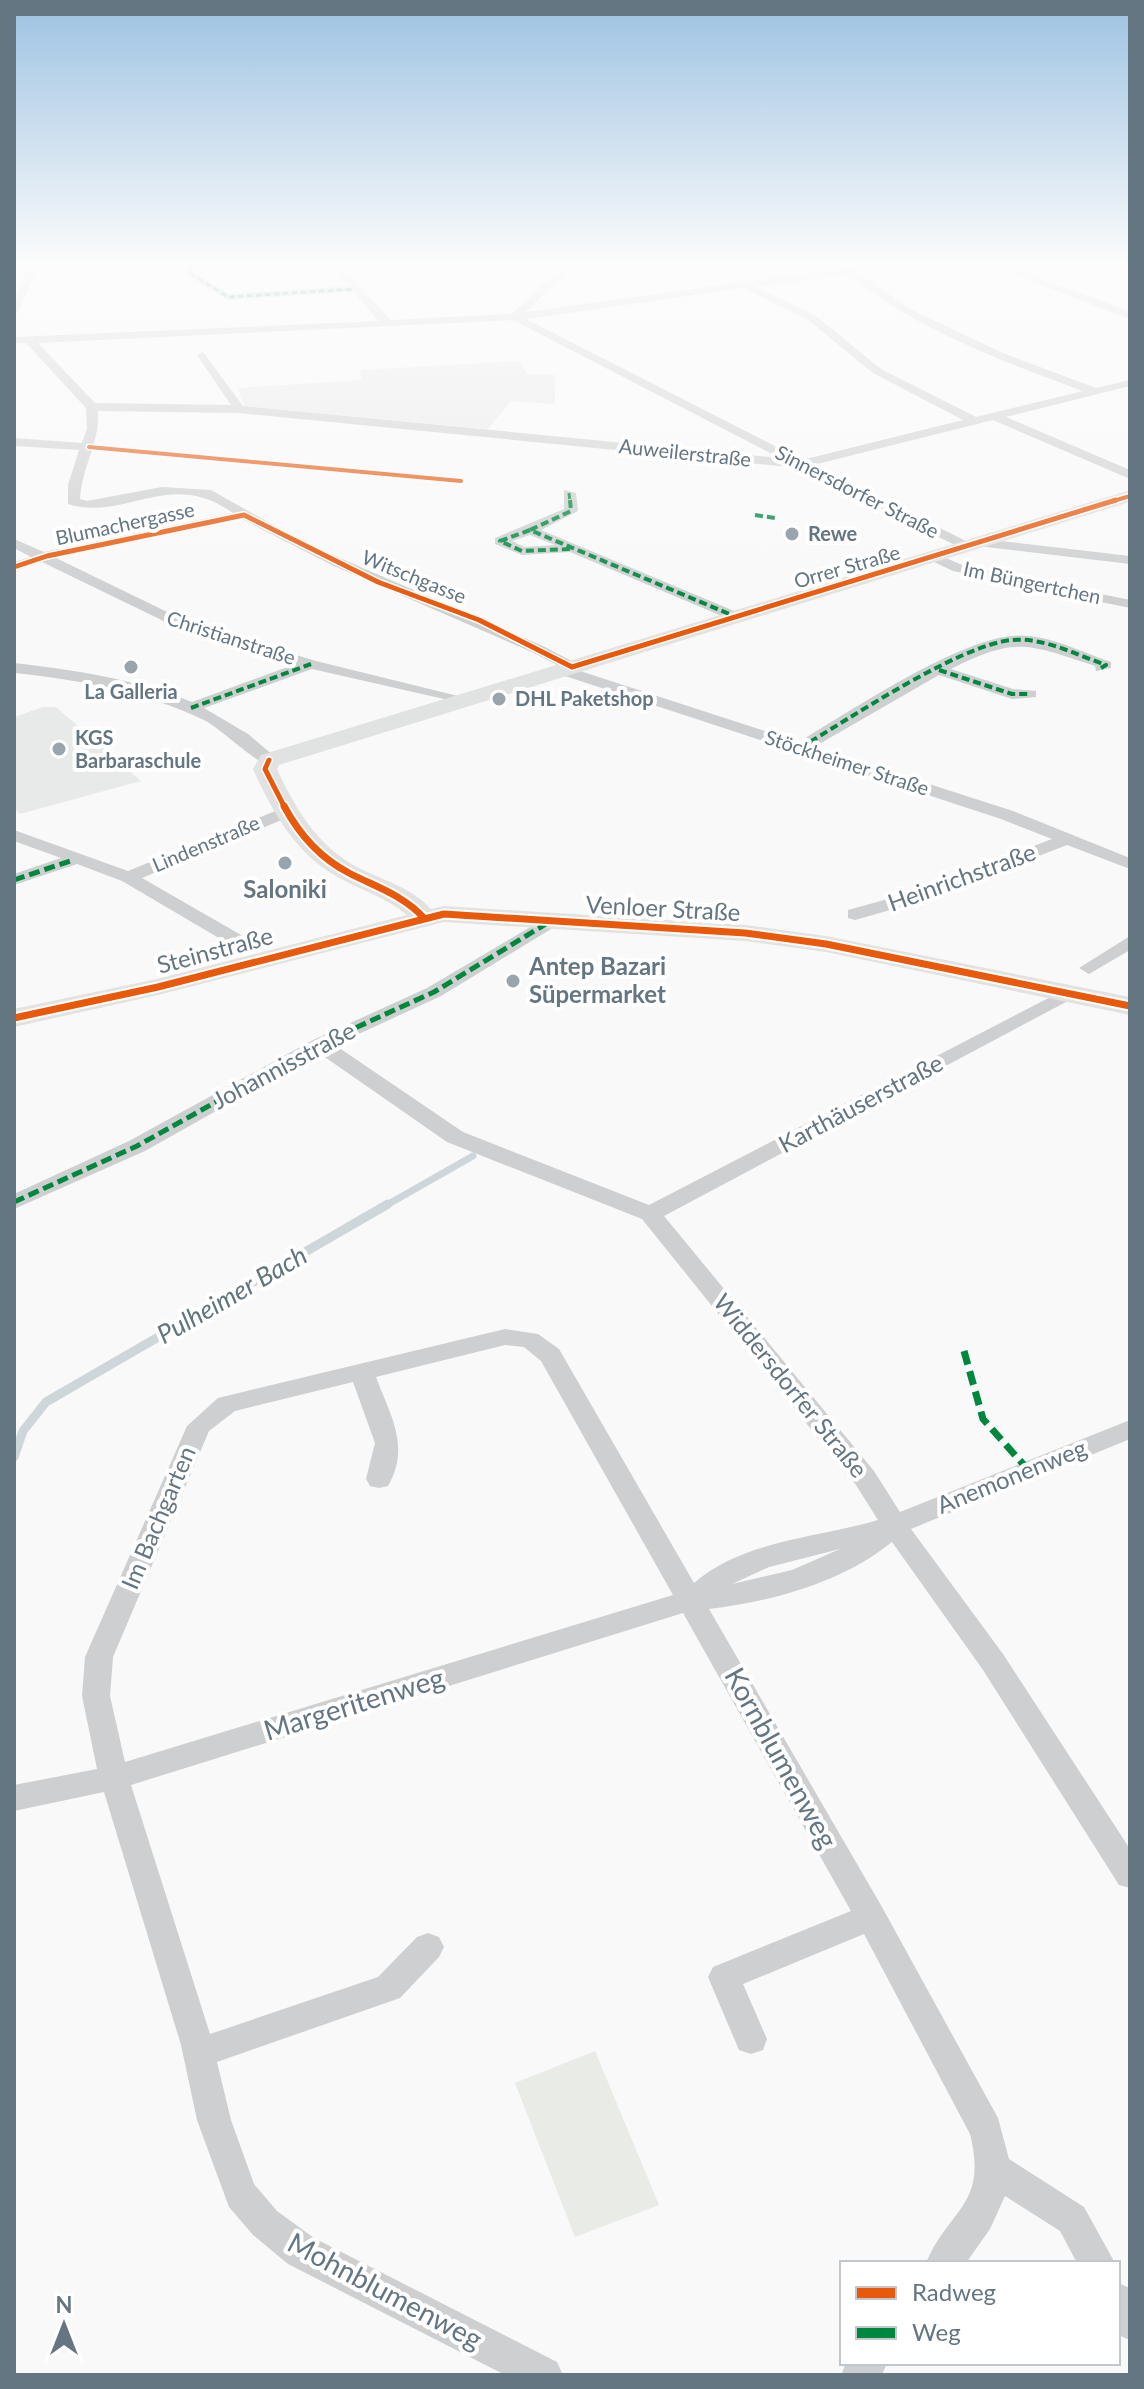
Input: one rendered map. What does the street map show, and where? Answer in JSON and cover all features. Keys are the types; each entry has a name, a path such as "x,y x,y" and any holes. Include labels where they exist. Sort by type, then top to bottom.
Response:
{"street":[{"path":"14,442 89,447 92,407 60,376"},
{"path":"217,376 239,409"},
{"name":"Sinnersdorfer Straße","path":"630,376 800,464 975,545 1130,560"},
{"path":"888,376 974,421"},
{"path":"1054,376 1097,392"},
{"path":"800,464 1124,384 1130,394"},
{"name":"Auweilerstraße","path":"92,407 239,409 800,464"},
{"path":"994,416 1130,475"},
{"name":"Witschgasse","path":"89,447 74,485 73,501 86,505 193,491 234,505 244,515 378,582 479,620 567,669"},
{"path":"569,493 571,511 500,541 522,551 575,549"},
{"name":"Orrer Straße","path":"269,760 1130,496"},
{"name":"Blumachergasse","path":"14,567 47,556 244,515"},
{"path":"530,530 734,616"},
{"name":"Christianstraße","path":"14,543 47,556 185,626 311,664 460,701"},
{"name":"Im Büngertchen","path":"935,557 958,568 1130,604"},
{"path":"800,748 939,670 1008,640 1026,640 1106,665 1101,668"},
{"path":"191,708 311,664"},
{"path":"14,668 123,684 191,708 235,730 269,760 265,769 285,812 307,841 328,860 411,901 424,918"},
{"name":"Stöckheimer Straße","path":"567,669 1007,815 1130,864"},
{"path":"939,670 1012,694 1030,694"},
{"name":"Lindenstraße","path":"128,877 285,812"},
{"path":"14,835 73,860 128,877 248,947"},
{"name":"Heinrichstraße","path":"855,914 919,896 1068,839"},
{"path":"14,880 73,860"},
{"name":"Venloer Straße","path":"424,918 444,914 758,935 826,944 1130,1006"},
{"name":"Steinstraße","path":"14,1018 158,987 424,918"},
{"name":"Johannisstraße","path":"14,1202 137,1146 320,1044 434,992 549,922"},
{"path":"1089,968 1130,942"},
{"name":"Karthäuserstraße","path":"650,1214 1071,994"},
{"name":"Widdersdorfer Straße","path":"320,1044 455,1137 650,1214 865,1478 924,1571 993,1662 1130,1875"},
{"name":"Im Bachgarten","path":"114,1778 96,1696 99,1657 199,1426 227,1404 505,1337 530,1340 550,1355 692,1600"},
{"path":"362,1372 388,1443 379,1479"},
{"name":"Anemonenweg","path":"894,1525 1130,1429"},
{"name":"Margeritenweg","path":"14,1798 114,1778 692,1600 734,1596 847,1561 874,1544 894,1525"},
{"name":"Kornblumenweg","path":"692,1600 871,1917 986,2130 994,2169 982,2213 946,2261"},
{"name":"Mohnblumenweg","path":"114,1778 199,2053 228,2162 241,2195 265,2223 301,2251 544,2375"},
{"path":"751,2039 724,1977 871,1917"},
{"path":"199,2053 389,1988 428,1947"},
{"path":"994,2169 1072,2219 1096,2261"},
{"path":"1120,2304 1130,2322"}],"shaded area":[{"path":"361,376 555,376 555,404 511,401 488,429 245,406 238,388 362,380"},
{"name":"KGS Barbaraschule","path":"43,707 56,707 141,781 20,814 14,808 14,717"},
{"path":"595,2051 659,2205 575,2237 515,2083"}],"waterway":[{"name":"Pulheimer Bach","path":"385,1206 473,1156"},
{"name":"Pulheimer Bach","path":"14,1457 23,1431 46,1402 388,1204"}],"marked path":[{"path":"569,493 571,511 530,530 734,616"},
{"path":"755,515 775,518"},
{"path":"530,530 500,541 522,551 571,549"},
{"path":"800,748 907,686 994,644 1012,640 1035,642 1106,665 1101,668"},
{"path":"191,708 311,664"},
{"path":"939,670 1012,694 1030,694"},
{"path":"14,880 73,860"},
{"path":"14,1202 137,1146 320,1044 434,992 549,922"},
{"path":"964,1351 983,1419 1030,1472"}],"cycle path":[{"path":"89,447 461,481"},
{"path":"14,567 47,556 244,515 378,582 479,620 572,667 1130,496"},
{"path":"269,760 265,769 279,799 306,839 331,862 398,896 424,918"},
{"path":"14,1018 158,987 444,914 745,933 826,944 1130,1006"}],"place":[{"name":"Rewe","path":"792,534"},
{"name":"La Galleria","path":"131,667"},
{"name":"DHL Paketshop","path":"499,699"},
{"name":"KGS Barbaraschule","path":"59,749"},
{"name":"Saloniki","path":"285,863"},
{"name":"Antep Bazari Süpermarket","path":"513,981"}]}
